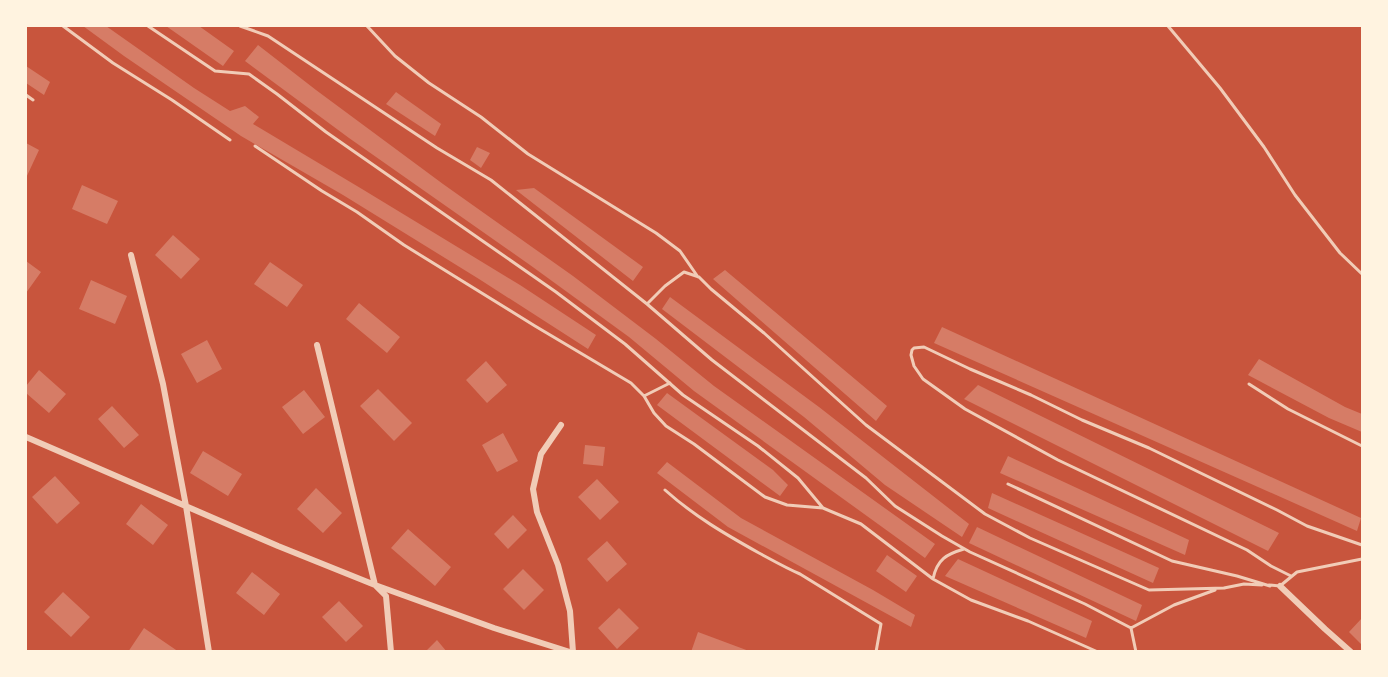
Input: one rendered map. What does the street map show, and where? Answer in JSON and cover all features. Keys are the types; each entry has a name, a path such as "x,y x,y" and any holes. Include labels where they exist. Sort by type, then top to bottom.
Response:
{"street":[{"path":"131,255 164,384 209,651"},
{"path":"317,345 375,585 386,596 391,651"},
{"path":"26,437 375,585 494,628 571,651 570,611 558,565 537,512 533,489 541,454 561,425"},
{"path":"1280,586 1324,629 1351,651"}],"lane":[{"path":"63,26 112,63 172,100 230,140"},
{"path":"148,26 214,71 249,74 336,138 556,292 625,344 683,395 758,446 798,478 823,508"},
{"path":"240,26 267,36 437,148 491,180 647,304 712,360 866,478 895,506 964,549 1085,604 1131,628"},
{"path":"367,26 395,56 429,83 481,117 528,154 656,233 680,251 711,290 764,333 866,425 986,514 1030,538 1149,590 1225,588"},
{"path":"1168,26 1226,96 1264,147 1301,204 1340,253 1362,274"},
{"path":"26,95 33,100"},
{"path":"255,146 404,245 631,383 644,396 654,413 666,426 765,497 787,505 823,508 861,524 933,579 971,600 1098,651"},
{"path":"647,304 665,286 684,272 699,277"},
{"path":"1291,576 1247,550 1058,460 965,409 923,379 914,366 910,355 912,350 924,347 1082,420 1149,448 1307,526 1362,545"},
{"path":"644,396 670,383"},
{"path":"1249,384 1288,409 1362,446"},
{"path":"1008,484 1172,561 1270,586"},
{"path":"665,490 696,515 730,537 800,574 880,624 876,651"},
{"path":"933,579 934,571 947,555 964,549"},
{"path":"1131,628 1174,605 1209,591 1244,584 1280,586 1297,572 1362,559"},
{"path":"1131,628 1136,651"}],"building":[{"path":"83,26 106,26 230,111 245,106 259,117 253,124 520,285 596,335 588,349 343,195 241,136"},
{"path":"166,26 199,26 234,51 223,66"},
{"path":"258,45 443,184 573,276 714,386 935,544 925,558 694,391 629,337 349,138 245,61"},
{"path":"26,66 50,82 44,95 26,83"},
{"path":"396,92 441,124 435,136 386,104"},
{"path":"26,143 39,150 26,178"},
{"path":"477,147 490,153 481,168 470,160"},
{"path":"82,185 118,201 107,224 72,209"},
{"path":"534,188 643,267 633,281 516,190"},
{"path":"173,235 200,259 181,279 155,255"},
{"path":"26,261 41,272 26,293"},
{"path":"270,262 303,285 287,307 254,284"},
{"path":"725,270 887,406 876,421 713,279"},
{"path":"91,280 127,296 115,324 79,309"},
{"path":"670,297 819,407 969,524 962,537 885,485 804,417 662,309"},
{"path":"359,303 400,337 387,353 346,319"},
{"path":"942,327 1361,518 1357,531 934,343"},
{"path":"207,340 222,369 197,383 181,354"},
{"path":"1259,359 1345,407 1362,414 1362,432 1329,418 1248,375"},
{"path":"486,361 507,385 487,403 466,380"},
{"path":"39,370 66,394 49,413 26,393 26,386"},
{"path":"978,385 1279,533 1268,551 964,399"},
{"path":"378,389 412,423 394,441 360,406"},
{"path":"304,390 325,417 303,434 282,407"},
{"path":"667,393 773,470 788,485 780,496 657,405"},
{"path":"112,406 139,435 124,448 98,419"},
{"path":"503,433 518,461 497,472 482,445"},
{"path":"585,445 605,447 603,466 583,464"},
{"path":"203,451 242,474 228,496 190,473"},
{"path":"1008,456 1189,540 1185,555 1000,473"},
{"path":"667,462 741,518 915,615 911,627 728,527 657,473"},
{"path":"55,476 80,503 57,524 32,497"},
{"path":"597,479 619,502 600,520 578,497"},
{"path":"316,488 342,513 323,533 297,509"},
{"path":"992,493 1159,568 1153,583 988,508"},
{"path":"141,504 168,525 153,545 126,524"},
{"path":"513,515 527,530 508,549 494,534"},
{"path":"977,527 1142,605 1136,621 969,543"},
{"path":"408,529 451,567 435,586 391,548"},
{"path":"607,541 627,564 607,582 587,559"},
{"path":"887,555 917,576 906,592 876,571"},
{"path":"958,559 1092,621 1086,638 945,576"},
{"path":"523,569 544,590 524,610 503,589"},
{"path":"252,572 280,594 264,615 236,593"},
{"path":"63,592 90,617 71,637 44,612"},
{"path":"339,601 363,626 346,642 322,617"},
{"path":"619,608 639,628 617,649 598,628"},
{"path":"1362,618 1362,645 1349,632"},
{"path":"144,628 179,652 128,652"},
{"path":"698,632 749,651 749,652 691,652"},
{"path":"437,640 447,652 425,652"}]}
